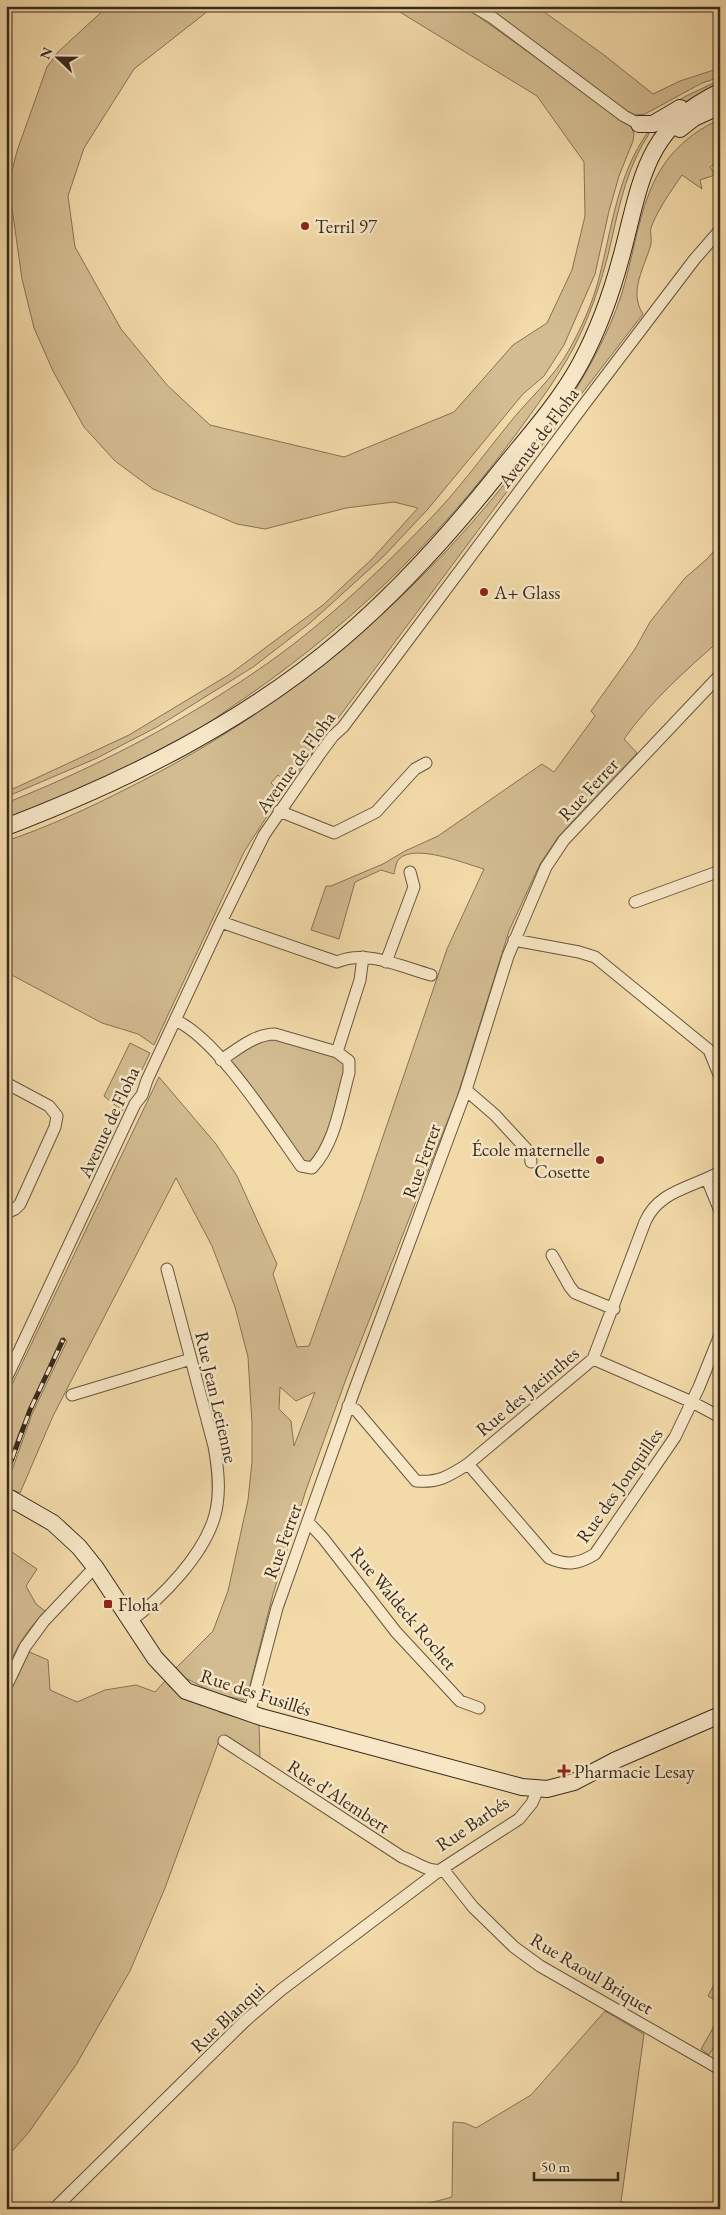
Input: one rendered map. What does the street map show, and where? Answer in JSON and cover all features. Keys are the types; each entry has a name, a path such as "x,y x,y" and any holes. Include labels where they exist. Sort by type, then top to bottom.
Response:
{"main road":[{"path":"6,827 113,784 180,749 243,712 340,640 415,570 448,536 553,406 580,364 610,297 642,175 651,156 667,130 698,102 720,92"},
{"path":"639,124 653,124 686,103 698,102"},
{"path":"651,156 694,118 720,106"},
{"name":"Rue des Fusillés","path":"10,1497 39,1514 64,1532 80,1547 155,1658 186,1691 249,1714 488,1778 538,1789"},
{"path":"538,1789 548,1790 574,1782 720,1714"}],"street":[{"path":"473,6 494,18 624,116 639,124"},
{"name":"Avenue de Floha","path":"6,1378 252,857 279,811 323,748 343,727 580,410 694,260 720,230"},
{"name":"Rue Ferrer","path":"249,1714 276,1608 348,1406 466,1090 514,940 546,867 564,840 720,675"},
{"path":"279,811 334,832 376,812 415,769 426,764"},
{"path":"634,902 720,871"},
{"path":"386,962 414,887 410,872"},
{"path":"221,922 337,962 350,956 363,957 430,975"},
{"path":"514,940 579,952 595,957 709,1050 720,1077"},
{"path":"337,1052 360,980 363,957"},
{"path":"176,1020 199,1036 245,1088 301,1166 312,1168 320,1160 328,1146 349,1074 349,1061 337,1052 276,1034 266,1034 257,1038 221,1060"},
{"path":"6,1084 49,1106 57,1116 55,1127 20,1204 15,1209 6,1213"},
{"path":"466,1090 495,1115 530,1153 531,1162"},
{"name":"Rue des Jacinthes","path":"348,1406 356,1410 416,1480 431,1482 448,1476 468,1464 593,1359 653,1207 666,1196 720,1172"},
{"path":"707,1179 720,1211"},
{"path":"552,1255 575,1293 614,1308"},
{"name":"Rue Jean Letienne","path":"129,1622 147,1608 184,1570 199,1549 215,1515 218,1471 214,1446 167,1269"},
{"name":"Rue des Jonquilles","path":"468,1464 550,1558 572,1564 583,1562 596,1554 675,1436 692,1402 720,1335"},
{"path":"72,1396 191,1359"},
{"path":"593,1359 692,1402 720,1417"},
{"name":"Rue Waldeck Rochet","path":"308,1522 323,1538 396,1632 460,1701 479,1708"},
{"path":"6,1687 26,1647 39,1628 95,1567"},
{"name":"Rue d'Alembert","path":"224,1742 402,1857 417,1862 429,1869 440,1870"},
{"name":"Rue Barbés","path":"440,1870 519,1819 532,1803 538,1789"},
{"name":"Rue Raoul Briquet","path":"440,1870 446,1873 473,1907 514,1947 540,1966 720,2069"},
{"name":"Rue Blanqui","path":"54,2209 245,2021 281,1990 440,1870"}],"shaded area":[{"path":"108,6 234,6 208,11 134,69 84,148 68,196 75,247 121,329 167,385 210,425 344,457 454,412 513,345 547,323 572,270 585,216 584,162 537,96 390,6 464,6 631,126 634,134 609,211 595,274 564,345 544,376 523,394 428,509 383,557 310,623 253,667 157,727 97,758 6,797 6,790 15,788 129,735 230,674 323,605 372,559 418,508 394,502 346,508 265,529 237,524 153,489 115,461 84,427 53,371 34,328 22,279 10,194 11,175 17,151 47,67 58,52"},
{"path":"482,6 536,6 604,55 653,94 680,81 720,68 720,77 702,83 645,114 636,115 627,112"},
{"path":"720,80 720,85 674,108 671,105 686,96"},
{"path":"720,119 720,156 714,160 716,163 710,167 715,175 700,180 702,189 682,175 652,225 651,244 637,288 637,297 643,314 529,462 289,784 278,775 271,783 282,793 244,852 154,1045 138,1034 102,1023 6,972 6,841 83,810 185,757 241,724 294,687 345,647 393,604 439,558 483,510 569,400 584,376 611,323 629,269 641,217 659,172 674,152 693,134"},
{"path":"648,132 649,134 628,177 601,278 589,313 574,347 553,382 514,437 484,476 419,550 384,585 310,650 271,680 200,729 117,773 6,820 6,803 103,760 165,728 226,691 278,656 345,602 438,511 548,380 569,350 586,315 596,287 622,184 629,166"},
{"path":"720,544 720,640 657,699 634,725 624,739 637,753 558,837 540,864 509,931 457,1097 346,1379 306,1490 273,1594 247,1697 244,1700 225,1696 219,1712 259,1724 260,1759 220,1738 165,1888 130,1971 76,2065 29,2132 6,2158 6,1694 27,1651 48,1660 50,1690 77,1702 105,1690 136,1685 155,1692 165,1681 180,1695 202,1706 207,1689 185,1678 175,1669 213,1631 228,1591 248,1500 252,1462 252,1423 248,1357 235,1307 212,1246 176,1178 53,1416 20,1493 6,1487 32,1414 67,1341 61,1338 20,1430 6,1468 6,1397 159,1077 216,1144 237,1176 277,1264 273,1274 297,1347 309,1346 447,949 484,869 441,856 416,853 407,855 398,860 394,874 381,870 355,882 339,939 311,930 326,886 331,886 383,864 405,851 438,836 542,764 554,772 595,716 591,711 635,649 650,622 685,578 707,559","holes":["280,1387 296,1401 315,1392 294,1446 291,1421 279,1409"]},
{"path":"266,1034 349,1061 320,1160 301,1166 221,1060"},
{"path":"130,1043 150,1053 122,1111 104,1096"},
{"path":"6,1548 37,1569 26,1586 36,1604 45,1611 22,1640 13,1656 6,1675"},
{"path":"720,1974 720,2003 708,1996"},
{"path":"605,2011 644,2034 621,2202 694,2207 720,2205 720,2209 407,2209 452,2197 453,2122 465,2123 476,2128 531,2095"},
{"path":"720,2016 720,2038 709,2055 701,2049"}],"railway":[{"path":"6,1475 30,1410 63,1340"}],"place":[{"name":"Terril 97","path":"305,226"},
{"name":"A+ Glass","path":"484,592"},
{"name":"École maternelle Cosette","path":"600,1160"},
{"name":"Floha","path":"108,1604"},
{"name":"Pharmacie Lesay","path":"564,1771"}]}
